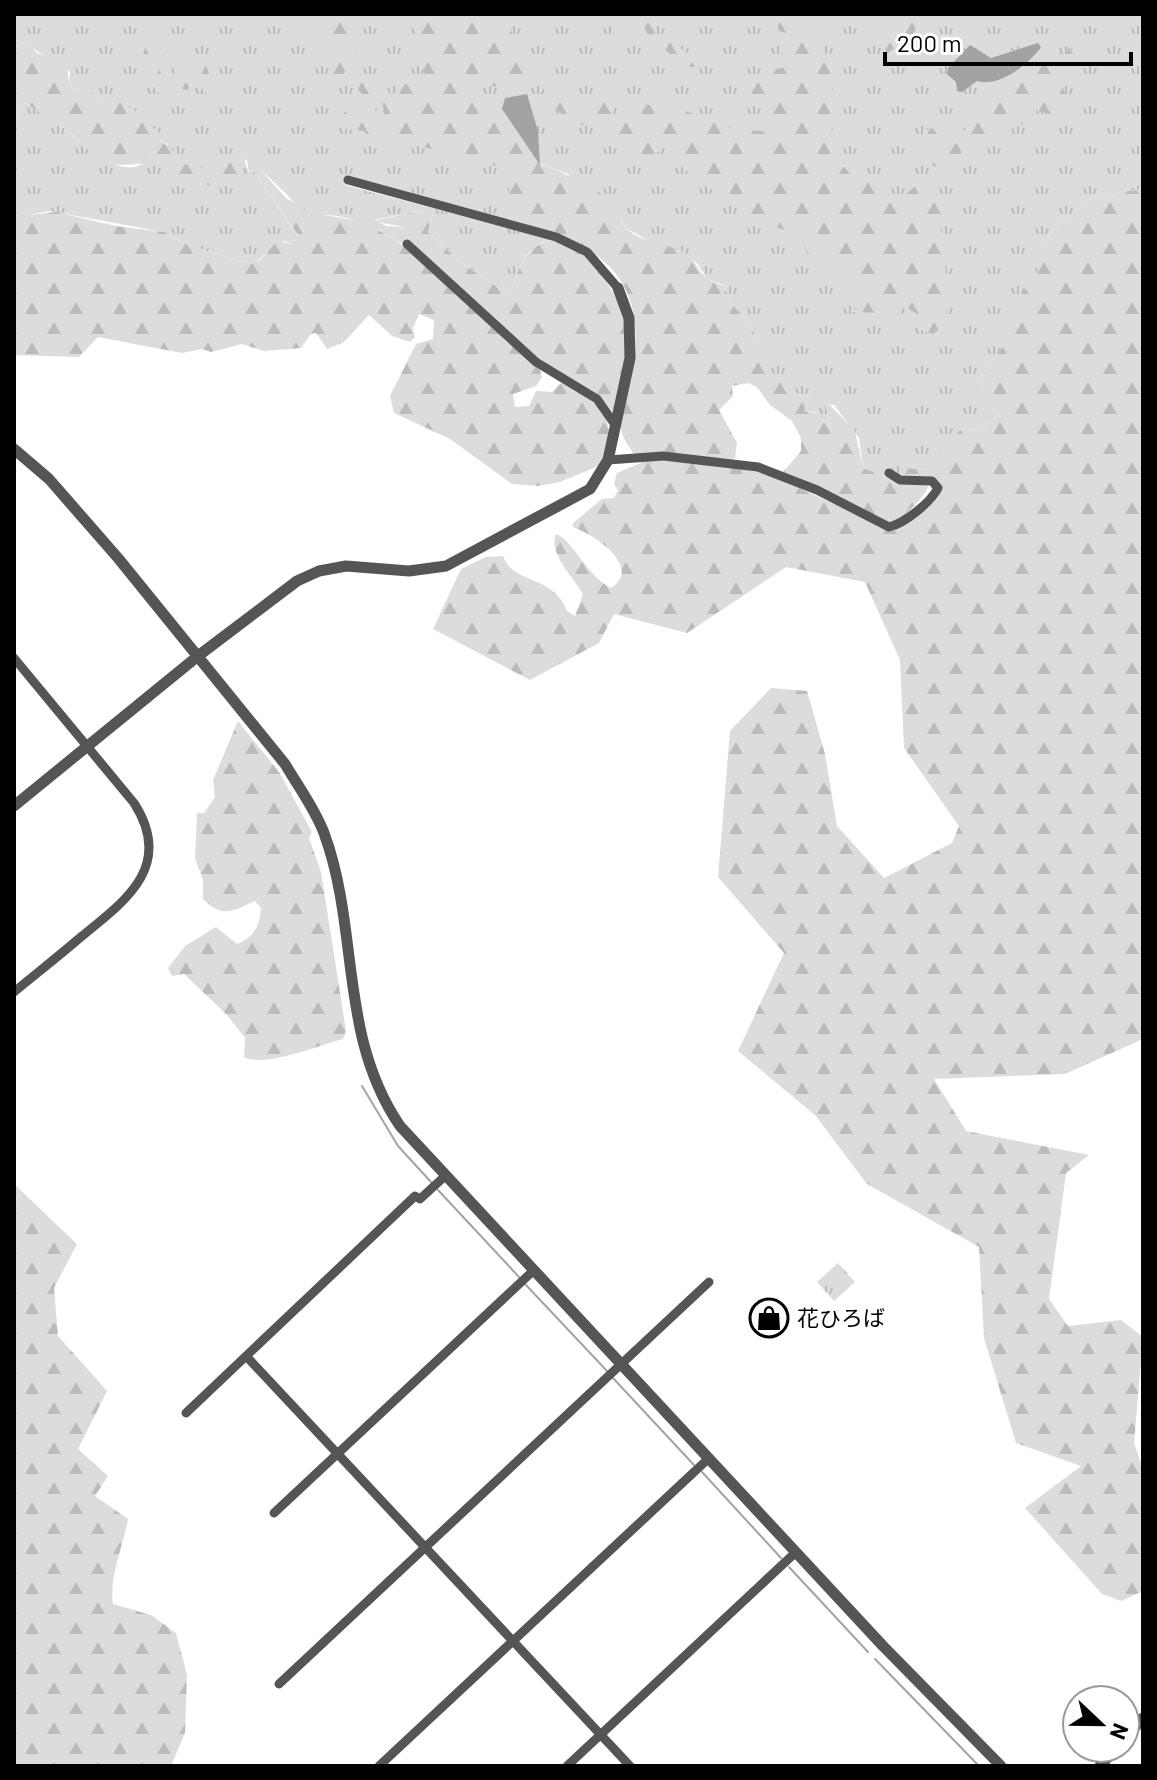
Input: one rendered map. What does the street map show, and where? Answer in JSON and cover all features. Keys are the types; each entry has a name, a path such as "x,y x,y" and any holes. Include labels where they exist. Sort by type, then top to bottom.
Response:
{"street":[{"path":"14,806 272,598 319,571 357,566 424,570 459,562 590,489 608,460 631,338 629,318 618,288 587,252 556,237 348,180"},
{"path":"407,244 536,362 597,399 616,426"},
{"path":"14,449 49,479 285,764 324,834 341,906 362,1049 383,1101 415,1146 971,1740 1001,1766"},
{"path":"608,460 663,456 758,467 817,490 889,527 910,515 938,488 932,481 900,480 889,473"},
{"path":"14,658 141,813 149,847 145,871 126,901 14,992"},
{"path":"186,1413 415,1196 420,1199 444,1177"},
{"path":"274,1513 533,1271"},
{"path":"279,1684 709,1282"},
{"path":"246,1356 630,1766"},
{"path":"379,1766 708,1459"},
{"path":"567,1766 796,1552"}],"green space":[{"path":"14,14 1143,14 1143,189 1093,196 1056,227 1045,241 1040,267 1004,345 979,380 986,399 1000,415 979,430 961,429 932,470 903,469 898,482 863,468 859,438 834,405 826,404 829,427 816,412 804,411 810,397 789,393 763,362 759,342 748,322 722,293 729,287 707,279 698,264 679,250 652,243 626,228 609,199 572,181 568,174 542,164 504,218 350,176 345,185 553,240 530,251 511,291 506,293 462,263 428,232 433,214 420,211 374,220 387,226 404,227 409,240 404,245 384,232 345,217 320,215 309,218 288,195 244,159 249,173 254,171 298,236 292,244 284,241 251,264 190,246 164,232 49,211 28,215 14,207 14,121 24,102 56,122 90,150 117,165 130,167 143,164 154,153 168,156 167,144 151,132 129,107 89,92 77,91 69,84 70,72 65,67 38,52 29,43 18,42 14,37"},
{"path":"323,14 354,17 350,29 361,34 353,45 357,54 343,75 336,74 324,85 334,48 310,30 312,23"},
{"path":"402,14 512,14 513,37 529,75 537,80 507,87 482,86 474,106 477,110 503,112 539,164 607,197 632,233 682,252 709,280 729,287 723,294 748,322 759,342 764,362 789,393 810,397 804,411 823,414 822,420 829,426 826,401 855,431 863,468 898,482 929,482 914,506 891,525 783,472 801,451 801,438 792,421 770,405 757,387 748,383 732,386 733,396 719,410 737,443 735,459 634,454 624,438 621,425 622,406 634,360 635,327 630,300 619,278 603,260 559,235 504,218 509,189 497,166 397,140 392,148 388,147 381,90 393,94 404,83 415,89 425,75 415,29"},
{"path":"604,14 625,14 629,32 644,40 648,35 637,15 647,14 655,36 663,37 702,62 703,67 691,67 660,47 640,47 615,35"},
{"path":"766,14 808,14 806,23 817,36 796,36 779,31 775,18"},
{"path":"862,14 914,14 918,22 908,49 902,53 893,49 887,54 877,30"},
{"path":"14,37 18,42 29,43 37,53 67,64 69,84 77,91 118,100 131,108 159,132 160,140 179,155 172,160 154,153 146,163 109,163 24,102 14,121"},
{"path":"801,38 819,40 830,65 833,151 839,170 844,167 861,186 875,175 875,191 891,203 925,180 931,178 937,183 938,207 946,214 945,219 939,216 937,221 949,250 945,317 933,334 921,330 915,321 917,314 901,304 898,314 890,321 883,313 849,312 863,306 870,295 853,288 819,258 809,257 799,239 792,234 749,222 742,207 731,204 732,200 670,159 674,153 660,145 659,152 631,159 616,144 600,139 626,98 634,101 645,98 647,105 667,104 696,115 699,118 694,127 699,133 706,129 707,119 720,126 768,132 773,112 754,99 746,79 761,74 768,77 773,70 789,66 790,60 778,50 786,42"},
{"path":"147,42 171,54 159,66 162,79 172,86 177,60 188,64 189,74 197,59 205,61 215,95 211,97 196,84 187,90 178,88 170,100 165,100 138,69"},
{"path":"1042,43 1046,44 1050,55 1054,48 1066,55 1070,43 1072,52 1080,58 1072,75 1061,81 1065,94 1052,115 1030,108 1031,99 1042,93 1035,89 1020,105 1033,116 1026,126 1022,124 997,136 999,142 990,147 977,145 969,154 961,150 962,169 954,174 932,165 928,158 931,147 923,131 933,128 941,140 959,144 961,133 973,123 979,106 994,96 992,87 1000,87 1002,78 1030,63"},
{"path":"362,77 375,105 378,142 363,131 342,128 338,119 353,104 360,107 367,101 353,83"},
{"path":"543,83 557,85 567,93 597,97 613,93 619,98 599,133 591,127 574,123 543,100 546,91 542,88"},
{"path":"237,152 244,175 240,181 210,186 161,168 166,161 212,169 223,167"},
{"path":"246,154 287,199 302,206 309,218 317,214 361,221 395,239 540,370 542,377 536,386 513,394 515,407 529,406 536,391 552,392 562,382 597,406 604,414 609,435 601,465 560,482 539,486 512,484 450,439 394,413 390,396 416,344 433,339 434,320 419,314 413,328 415,337 410,342 392,336 369,315 344,342 327,349 316,333 311,334 301,348 264,351 242,344 211,352 202,349 182,353 98,337 79,357 14,355 14,207 28,215 56,212 116,226 164,232 190,246 251,264 261,259 277,241 292,244 298,235 254,171 249,173"},
{"path":"1143,189 1143,1039 1065,1074 934,1079 966,1131 1089,1155 1066,1173 1049,1299 1068,1326 1121,1320 1143,1337 1134,1443 1143,1469 1143,1591 1121,1601 1102,1594 1025,1508 1081,1466 1016,1443 984,1338 979,1247 867,1184 815,1115 738,1051 784,953 718,877 730,731 771,688 807,691 825,754 837,826 884,878 952,843 959,826 904,748 900,660 865,582 786,567 687,633 614,614 599,643 530,680 433,629 461,569 486,557 503,556 515,572 552,591 567,611 575,616 583,594 558,557 554,542 556,534 611,588 622,571 619,562 603,544 573,527 573,523 602,499 614,498 618,490 614,484 617,473 645,461 762,471 889,529 941,486 935,480 900,477 903,468 932,470 940,452 961,429 979,430 1000,415 986,400 979,380 1004,345 1020,296 1037,274 1045,241 1056,227 1093,196"},
{"path":"420,211 433,213 428,232 462,263 506,293 511,291 527,256 545,242 557,241 570,246 596,268 615,297 625,323 625,357 614,414 597,396 546,364 503,330 409,240 404,227 373,221"},
{"path":"238,721 279,772 312,832 309,838 321,872 346,1031 343,1039 265,1060 244,1057 245,1038 227,1015 184,974 172,976 168,968 185,946 216,927 237,944 252,934 259,921 261,908 255,901 222,911 203,899 203,880 195,859 197,813 204,813 215,797 213,780"},
{"path":"14,1184 77,1244 54,1288 58,1336 107,1391 78,1449 108,1476 95,1496 128,1519 115,1572 113,1604 151,1615 176,1633 187,1675 185,1733 171,1766 14,1766"},
{"path":"838,1263 855,1282 834,1301 817,1282"}],"shaded area":[{"path":"1038,43 1041,47 1029,60 1004,78 977,81 962,92 957,91 956,82 947,74 948,68 970,45 991,58"},
{"path":"527,94 538,131 540,165 502,109 505,98"}],"waterway":[{"path":"362,1086 398,1146 431,1182"},
{"path":"438,1190 519,1277"},
{"path":"526,1285 607,1371"},
{"path":"613,1378 694,1465"},
{"path":"702,1472 781,1558"},
{"path":"789,1567 868,1652"},
{"path":"875,1659 979,1766"}],"place":[{"name":"花ひろば","path":"769,1318"}]}
